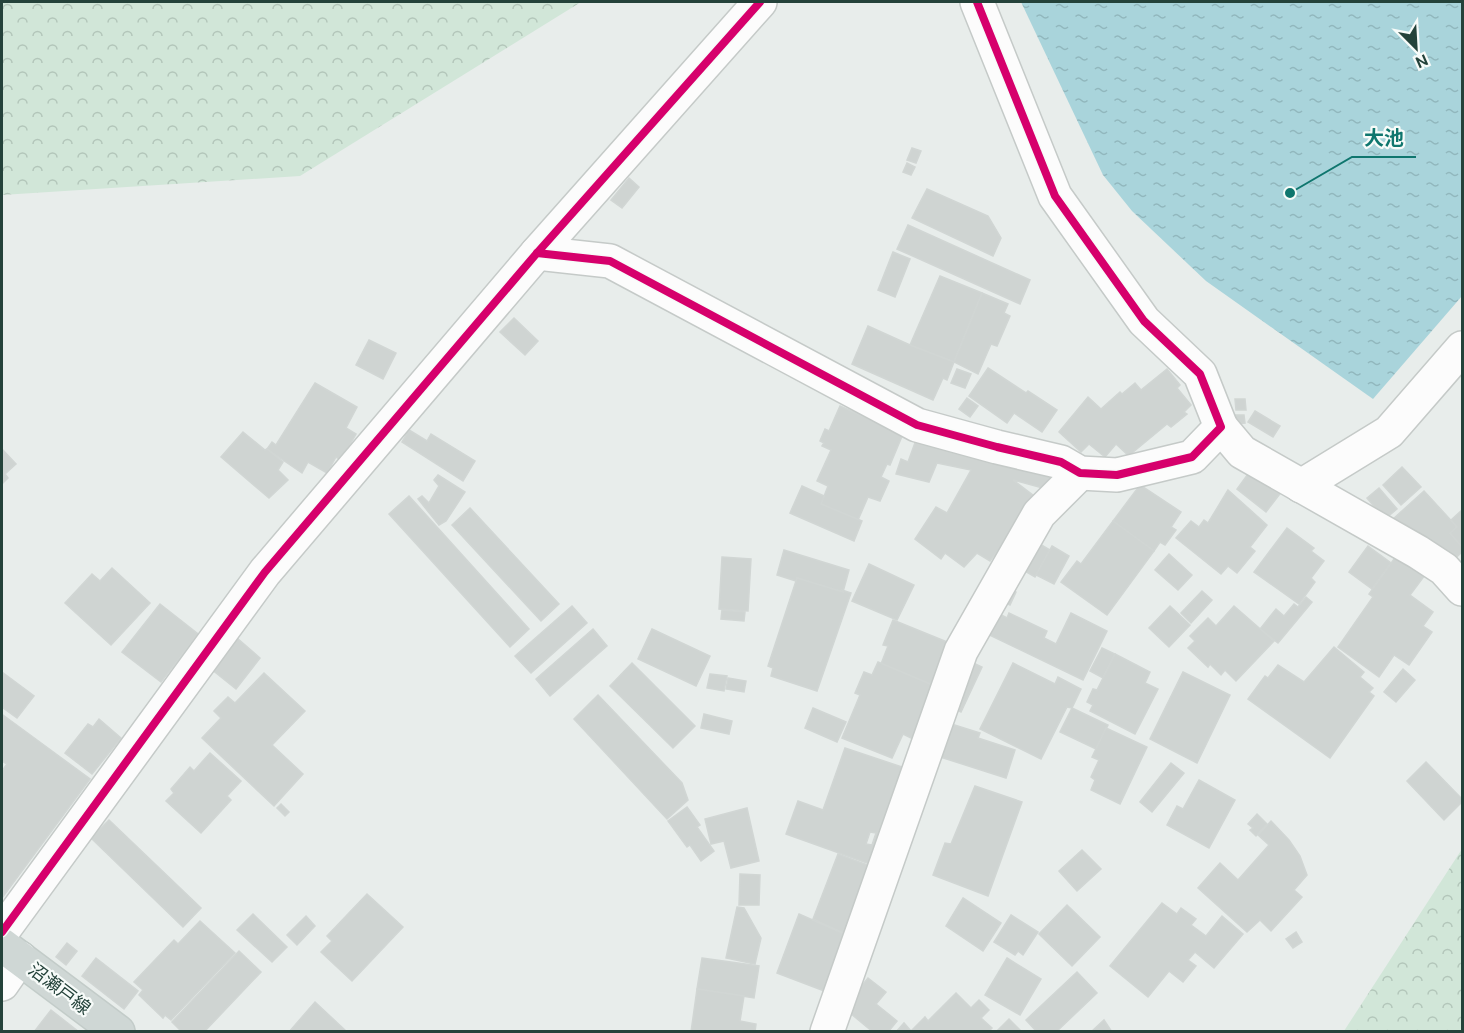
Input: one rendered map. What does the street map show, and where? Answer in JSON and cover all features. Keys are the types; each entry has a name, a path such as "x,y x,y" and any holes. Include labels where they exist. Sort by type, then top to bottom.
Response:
{"main road":[{"name":"沼瀬戸線","path":"8,962 118,1032"}],"street":[{"path":"2,932 265,572 537,253 760,2"},
{"path":"977,2 1055,196 1144,321 1200,374 1221,427 1242,452 1418,552 1443,569 1462,589"},
{"path":"537,253 610,261 917,425 1061,462 1080,473 1117,475 1192,457 1221,427"},
{"path":"1301,486 1389,432 1462,348"},
{"path":"826,1032 961,651 1039,514 1080,473"}],"green space":[{"path":"2,2 581,2 300,176 2,195"},
{"path":"1462,849 1462,1031 1344,1031"}],"water":[{"path":"1021,2 1462,2 1462,296 1373,399 1206,281 1132,211 1103,175"}],"building":[{"path":"912,148 921,151 916,163 907,160"},
{"path":"907,163 915,167 911,175 903,172"},
{"path":"629,178 639,187 622,208 611,200"},
{"path":"927,189 988,216 1001,238 993,256 912,218"},
{"path":"908,225 1030,280 1020,304 897,249"},
{"path":"893,252 910,259 895,297 878,290"},
{"path":"940,276 982,293 954,362 910,345"},
{"path":"982,293 1008,304 1004,313 1010,316 997,346 991,344 978,374 954,362"},
{"path":"514,318 538,341 525,355 500,332"},
{"path":"868,326 954,362 947,380 943,378 933,400 852,364"},
{"path":"369,340 396,353 383,379 356,365"},
{"path":"988,368 1057,410 1042,432 1014,413 1007,423 969,396"},
{"path":"957,369 971,374 965,388 951,383"},
{"path":"1167,369 1180,385 1177,388 1191,405 1184,412 1187,414 1171,427 1167,424 1130,457 1116,444 1105,457 1089,444 1081,452 1059,432 1088,397 1101,409 1120,392 1122,394 1135,383 1141,390"},
{"path":"315,383 357,407 346,428 356,434 341,460 336,457 327,473 308,462 302,473 267,449 272,442 276,445"},
{"path":"967,398 978,406 970,417 959,409"},
{"path":"1235,399 1245,399 1246,410 1236,410"},
{"path":"840,406 903,434 890,465 887,464 881,477 889,481 880,501 868,497 858,520 821,504 828,486 817,481 831,450 822,446 824,443 820,441 825,429 829,431"},
{"path":"1255,411 1280,426 1273,437 1248,422"},
{"path":"1235,415 1244,415 1245,423 1236,424"},
{"path":"920,429 1059,476 1046,489 1013,480 1038,499 990,561 977,553 964,567 945,553 941,559 915,539 936,507 947,513 971,470 937,463 929,482 896,474 901,459 908,462"},
{"path":"409,430 427,441 431,434 475,461 463,481 402,442"},
{"path":"243,432 283,462 278,470 288,480 269,498 221,457"},
{"path":"2,449 16,464 5,474 8,478 2,484"},
{"path":"1253,467 1282,491 1266,512 1237,489"},
{"path":"1402,467 1421,487 1401,505 1383,485"},
{"path":"438,475 465,492 446,521 439,525 418,499 422,496 429,503 439,486 434,480"},
{"path":"1140,485 1181,512 1171,527 1176,530 1165,545 1160,542 1154,551 1113,521"},
{"path":"802,486 824,496 821,504 862,521 854,541 790,513"},
{"path":"1379,488 1397,509 1385,519 1367,498"},
{"path":"1228,490 1267,525 1250,547 1255,551 1237,573 1228,566 1221,574 1176,538 1191,521 1199,527 1204,520 1208,523"},
{"path":"1424,491 1457,527 1450,533 1462,547 1462,552 1445,568 1392,520"},
{"path":"409,496 529,629 510,647 389,514"},
{"path":"470,508 559,604 541,621 452,525"},
{"path":"1462,510 1462,547 1450,533 1457,527 1451,520"},
{"path":"1113,521 1154,551 1107,615 1061,582 1077,561 1081,564"},
{"path":"1287,528 1314,548 1311,551 1324,561 1311,578 1315,582 1299,604 1254,572"},
{"path":"1028,537 1050,550 1035,577 1013,564"},
{"path":"1052,546 1069,556 1054,584 1036,575"},
{"path":"1368,546 1391,563 1372,589 1349,572"},
{"path":"784,550 849,570 843,592 797,578 796,581 777,575"},
{"path":"1169,554 1192,575 1178,590 1155,570"},
{"path":"722,557 751,559 748,611 719,609"},
{"path":"1394,559 1402,561 1425,575 1410,595 1433,612 1423,626 1432,632 1409,665 1394,655 1379,677 1338,647 1373,597 1369,594"},
{"path":"869,564 914,585 897,620 852,601"},
{"path":"112,568 150,603 111,645 65,603 92,574 100,581"},
{"path":"797,578 851,593 817,691 771,676 773,668 768,666"},
{"path":"1003,586 1016,592 1010,605 997,599"},
{"path":"1202,591 1212,600 1191,623 1181,613"},
{"path":"1306,597 1312,602 1278,643 1260,629 1276,609 1284,616 1294,604 1298,607"},
{"path":"160,604 198,634 161,682 122,652"},
{"path":"572,606 587,623 531,673 515,656"},
{"path":"1170,606 1190,625 1169,647 1149,628"},
{"path":"1234,606 1274,641 1236,681 1225,670 1221,675 1210,664 1208,667 1188,648 1195,641 1190,636 1208,618 1216,626"},
{"path":"722,610 745,612 744,621 721,619"},
{"path":"992,610 1007,618 1009,613 1047,631 1044,638 1056,644 1071,613 1107,631 1083,680 977,629"},
{"path":"893,620 952,644 935,686 881,664 888,646 883,645"},
{"path":"593,629 607,646 550,696 536,679"},
{"path":"652,629 710,656 696,686 638,659"},
{"path":"237,638 260,658 236,689 211,669"},
{"path":"1334,647 1364,672 1360,677 1373,688 1369,692 1374,696 1330,758 1248,699 1265,676 1268,678 1278,665 1304,682"},
{"path":"1102,648 1115,654 1103,678 1090,671"},
{"path":"1115,654 1150,672 1145,683 1158,689 1135,734 1090,711 1093,705 1087,702 1093,689 1097,690"},
{"path":"967,660 982,667 961,712 946,705"},
{"path":"878,662 935,686 913,739 903,734 892,758 842,738 860,695 855,693 864,672 872,675"},
{"path":"632,663 695,726 673,748 610,686"},
{"path":"1013,663 1055,684 1058,677 1081,689 1072,708 1067,707 1041,759 980,729"},
{"path":"1403,669 1415,680 1396,702 1384,692"},
{"path":"2,672 34,696 17,718 2,707"},
{"path":"1183,672 1230,695 1197,763 1150,739"},
{"path":"264,673 305,711 272,745 303,774 274,806 202,738 221,718 214,711 228,697 235,703"},
{"path":"710,674 727,676 724,691 707,688"},
{"path":"728,678 746,681 744,692 726,689"},
{"path":"598,695 682,783 688,800 667,819 574,719"},
{"path":"813,708 846,722 837,742 805,728"},
{"path":"1072,708 1108,725 1096,749 1060,732"},
{"path":"704,714 732,721 729,734 701,728"},
{"path":"3,715 90,779 2,898 2,771 7,764 2,761"},
{"path":"99,719 121,738 92,774 65,753 88,724 93,727"},
{"path":"945,722 980,733 978,738 1015,750 1006,778 934,755"},
{"path":"1106,728 1147,747 1120,804 1091,790 1095,780 1091,777 1099,760 1092,757"},
{"path":"845,748 908,769 881,868 786,834 798,801 823,810","holes":["870,832 876,833 872,845 866,844"]},
{"path":"210,753 241,781 227,796 231,800 201,833 166,801 174,793 171,789 190,767 194,771"},
{"path":"1426,762 1462,799 1462,802 1444,820 1407,781"},
{"path":"1171,763 1184,773 1152,812 1140,802"},
{"path":"1199,780 1235,800 1209,848 1167,825 1177,806 1183,809"},
{"path":"975,786 1022,802 988,896 933,875 945,843 951,844"},
{"path":"281,804 289,812 285,816 277,808"},
{"path":"687,807 700,825 697,827 714,851 701,861 690,845 687,847 668,821"},
{"path":"747,808 759,861 731,868 724,841 711,844 705,819"},
{"path":"1257,814 1267,824 1256,836 1250,830 1253,828 1248,824"},
{"path":"109,820 201,908 183,927 91,838"},
{"path":"1271,821 1300,856 1307,875 1294,890 1302,897 1271,931 1260,920 1247,932 1198,888 1220,863 1238,880 1269,845 1258,835"},
{"path":"1082,850 1101,869 1077,891 1059,871"},
{"path":"838,854 886,872 856,939 813,919"},
{"path":"740,874 760,875 759,905 739,905"},
{"path":"367,894 403,927 352,981 321,952 332,941 327,936"},
{"path":"963,898 1001,923 983,951 946,926"},
{"path":"1162,903 1177,914 1181,908 1196,919 1191,925 1206,936 1222,916 1243,934 1214,968 1195,952 1188,960 1196,966 1183,982 1169,971 1148,997 1110,966"},
{"path":"1067,905 1100,937 1072,966 1039,934"},
{"path":"737,907 744,908 761,938 755,964 726,958"},
{"path":"253,914 287,947 272,962 237,930"},
{"path":"799,914 856,939 827,992 777,973"},
{"path":"1011,915 1038,932 1023,955 1018,951 1015,955 994,942"},
{"path":"306,916 315,926 297,945 287,935"},
{"path":"200,921 235,953 171,1020 165,1015 163,1018 139,995 143,990 134,982 174,940 178,944"},
{"path":"1296,932 1302,942 1293,948 1286,939"},
{"path":"67,943 77,951 66,965 56,957"},
{"path":"239,951 261,972 204,1032 182,1032 172,1022"},
{"path":"96,958 138,991 124,1009 82,976"},
{"path":"702,958 759,966 754,998 697,989"},
{"path":"1007,958 1041,979 1020,1015 985,995"},
{"path":"1077,972 1097,993 1056,1032 1037,1032 1026,1020"},
{"path":"868,978 886,992 876,1004 897,1021 888,1032 873,1032 844,1008"},
{"path":"697,989 744,996 740,1021 756,1024 755,1032 691,1032"},
{"path":"956,993 971,1008 979,1000 989,1010 981,1018 992,1028 988,1032 896,1032 904,1023 911,1031 925,1017 928,1021"},
{"path":"315,1002 347,1032 289,1032"},
{"path":"51,1010 79,1032 34,1032"},
{"path":"1009,1019 1022,1032 996,1032"},
{"path":"1104,1020 1112,1032 1091,1032"}],"cycle path":[{"path":"2,932 265,572 537,253 760,2"},
{"path":"537,253 610,261 917,425 1061,462 1080,473 1117,475 1192,457 1221,427 1200,374 1144,321 1055,196 977,2"}],"place":[{"name":"大池","path":"1290,193"}]}
